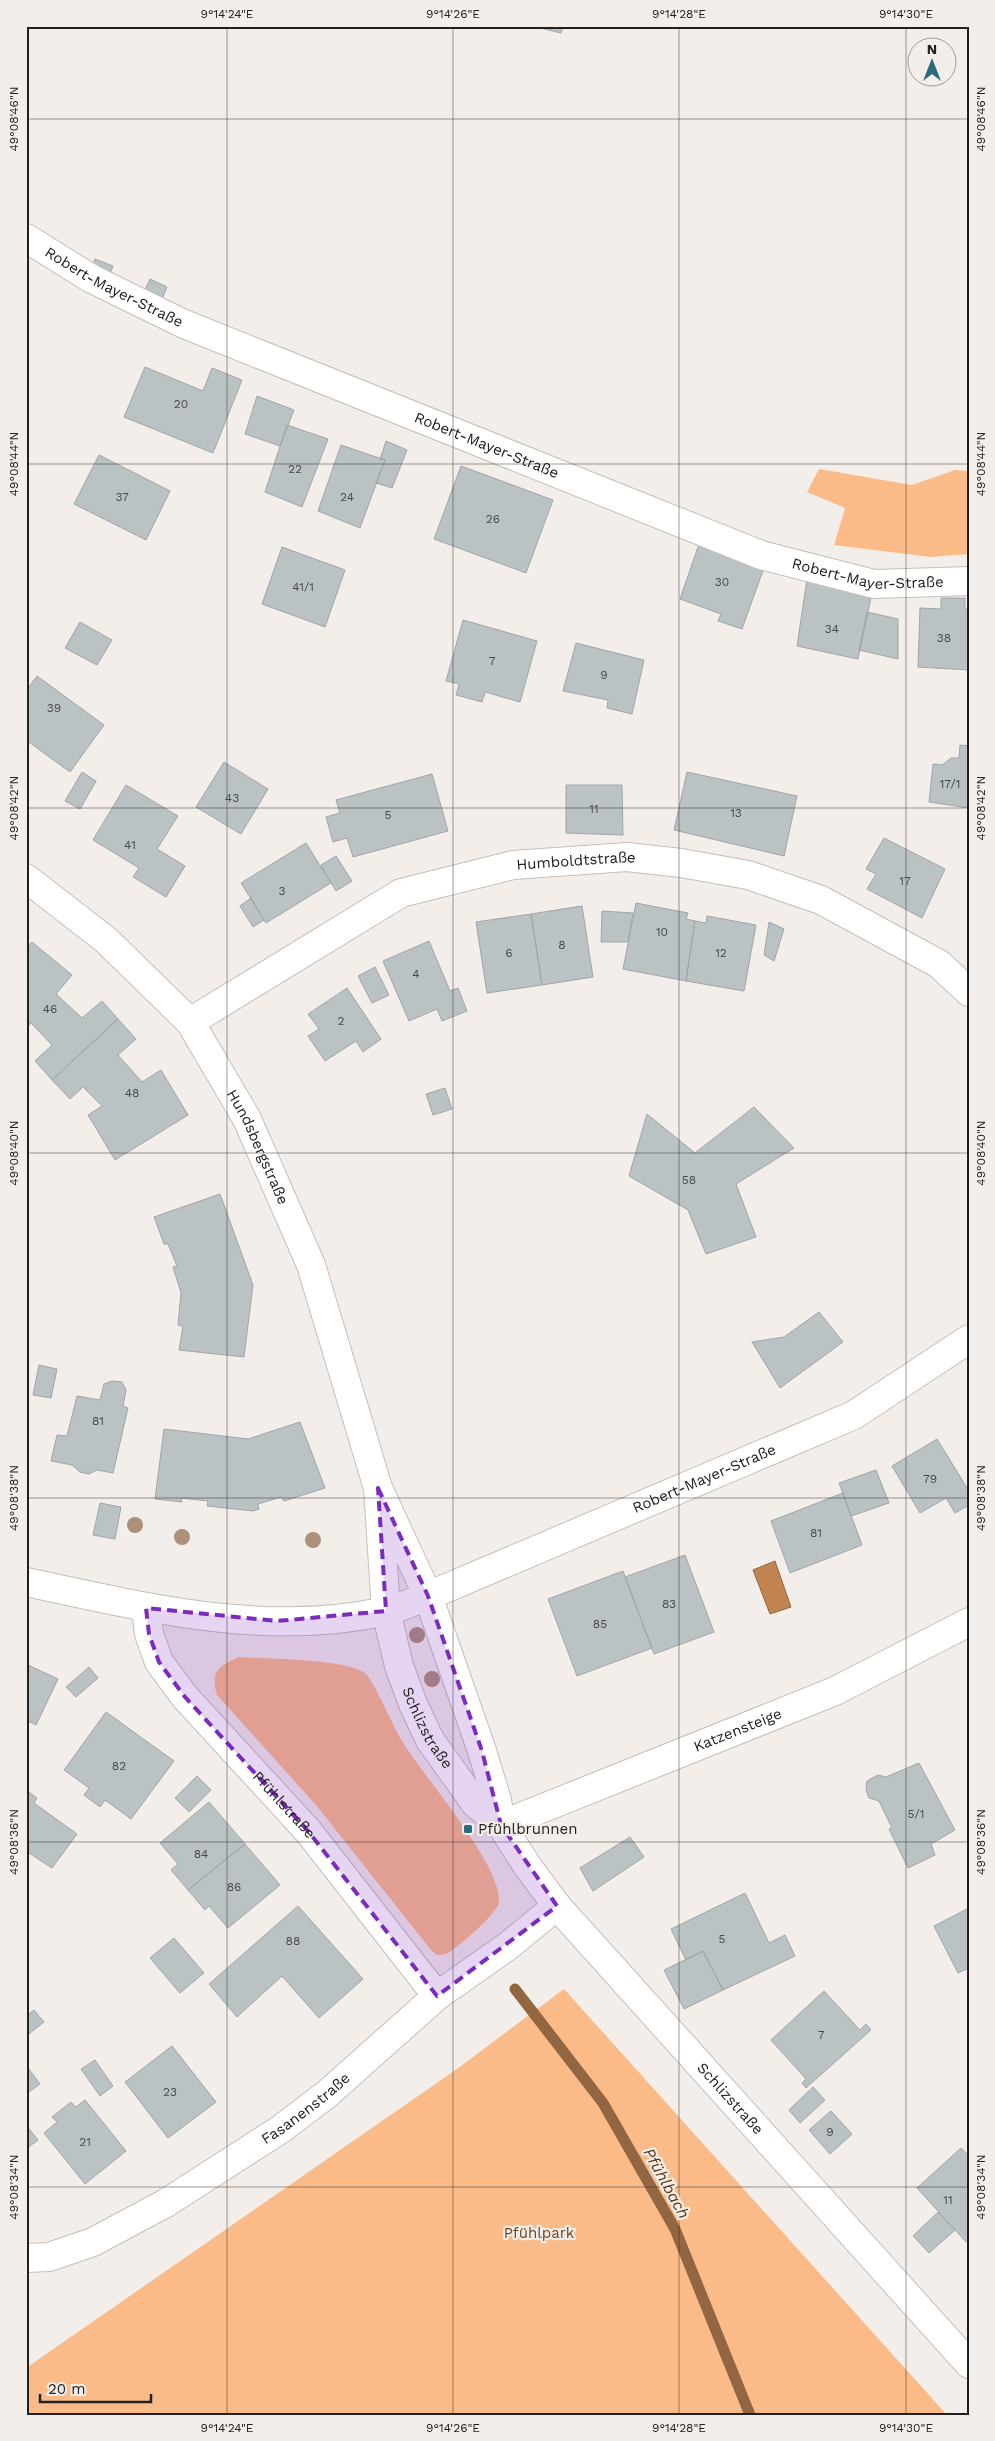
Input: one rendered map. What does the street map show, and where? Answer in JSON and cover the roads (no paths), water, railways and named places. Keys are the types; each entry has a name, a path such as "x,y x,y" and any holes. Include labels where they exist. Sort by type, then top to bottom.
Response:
{"street":[{"name":"Robert-Mayer-Straße","path":"26,238 92,279 184,324 761,555 874,584 969,581"},
{"name":"Humboldtstraße","path":"190,1022 401,893 513,865 626,857 681,863 748,875 822,900 939,964 969,992"},
{"name":"Hundsbergstraße","path":"26,878 106,940 190,1022 247,1119 311,1265 378,1488 428,1596"},
{"name":"Robert-Mayer-Straße","path":"428,1596 854,1415 969,1338"},
{"name":"Hundsbergstraße","path":"378,1488 386,1611"},
{"path":"26,1582 146,1608 210,1617 277,1621 330,1619 386,1611 428,1596"},
{"name":"Schlizstraße","path":"428,1596 482,1751 497,1800 501,1825"},
{"name":"Pfühlstraße","path":"146,1608 149,1634 159,1662 169,1676 185,1697 308,1831 437,1996"},
{"name":"Schlizstraße","path":"386,1611 399,1666 413,1704 430,1740 475,1803 501,1825 556,1906 969,2364"},
{"name":"Katzensteige","path":"501,1825 835,1691 969,1622"},
{"name":"Fasanenstraße","path":"26,2258 49,2257 93,2242 166,2203 281,2129 328,2094 437,1996 508,1946 556,1906"}],"waterway":[{"name":"Pfühlbach","path":"515,1989 603,2103 675,2229 750,2415"}],"place":[{"name":"Pfühlbrunnen","path":"468,1829"}],"park label":[{"name":"Pfühlpark","path":"539,2233"}]}
